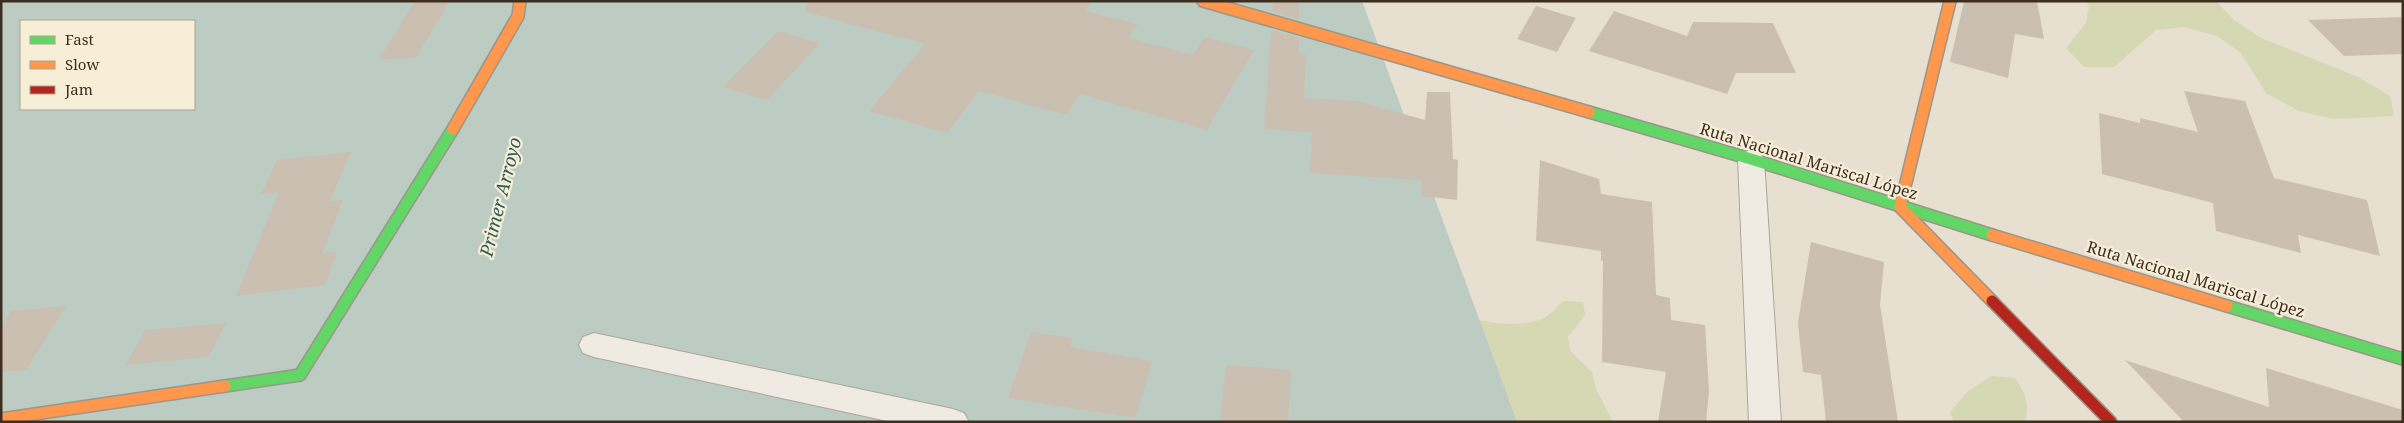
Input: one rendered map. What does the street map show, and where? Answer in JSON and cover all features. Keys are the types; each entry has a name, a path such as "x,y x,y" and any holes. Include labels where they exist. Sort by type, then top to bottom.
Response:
{"main road":[{"path":"1,419 300,375 481,82 518,16 520,1"},
{"name":"Ruta Nacional Mariscal López","path":"1203,1 1751,159 1900,207 2403,359"},
{"path":"1950,1 1900,207 2111,422"}],"street":[{"path":"1751,159 1765,422"},
{"path":"594,345 856,412 953,422"}],"green space":[{"path":"2086,1 2216,1 2234,20 2261,38 2358,77 2390,96 2394,116 2334,119 2299,111 2266,93 2241,53 2217,36 2184,27 2156,30 2114,67 2084,67 2066,48 2086,23 2089,6"},
{"path":"1564,301 1583,302 1585,315 1568,337 1570,351 1592,372 1596,389 1613,422 1468,422 1431,306 1471,318 1512,324 1542,319"},
{"path":"1992,376 2015,378 2026,398 2025,422 1954,422 1950,412 1968,391"}],"water":[{"name":"Primer Arroyo","path":"1,1 1362,1 1517,422 1,422"}],"building":[{"path":"415,1 450,1 416,58 379,59"},
{"path":"807,1 1093,1 1086,11 1138,24 1128,38 1193,55 1205,37 1254,50 1207,130 1080,94 1066,115 979,91 947,133 869,111 925,44 806,12"},
{"path":"1273,1 1299,1 1299,19 1272,11"},
{"path":"1964,1 2037,1 2044,39 2015,34 2008,78 1950,62"},
{"path":"1536,6 1576,18 1557,52 1517,39"},
{"path":"1614,11 1687,36 1693,22 1773,23 1796,73 1736,73 1727,94 1589,51"},
{"path":"2403,17 2403,54 2344,56 2308,20"},
{"path":"1271,30 1299,38 1299,53 1306,55 1304,98 1357,101 1425,120 1427,92 1450,92 1453,159 1458,160 1457,200 1422,196 1422,180 1310,173 1312,132 1264,129"},
{"path":"778,31 820,43 767,100 723,87"},
{"path":"2184,91 2245,101 2274,178 2367,200 2380,256 2298,235 2301,253 2216,231 2213,203 2102,174 2099,113 2140,123 2140,118 2198,132"},
{"path":"351,152 330,201 343,200 322,254 337,252 325,285 236,296 279,192 261,194 277,160"},
{"path":"1540,160 1599,179 1601,194 1652,202 1656,295 1670,298 1671,320 1705,325 1709,392 1706,422 1658,422 1666,372 1602,362 1603,261 1601,261 1601,251 1536,241"},
{"path":"1811,242 1884,262 1880,305 1898,422 1826,422 1821,375 1803,372 1798,323"},
{"path":"66,306 26,370 1,372 1,327 11,311"},
{"path":"226,323 208,357 126,365 145,330"},
{"path":"1031,332 1073,338 1070,347 1152,361 1136,418 1008,398"},
{"path":"2125,360 2269,407 2266,368 2403,410 2403,422 2184,422"},
{"path":"1226,365 1291,370 1288,422 1220,422"}],"traffic: fast":[{"path":"1589,112 1751,159 1992,235"},
{"path":"225,386 300,375 453,129"},
{"path":"2227,306 2403,359"}],"traffic: slow":[{"path":"453,129 518,16 520,1"},
{"path":"1203,1 1589,112"},
{"path":"1950,1 1900,207 1992,301"},
{"path":"1992,235 2227,306"},
{"path":"1,419 225,386"}],"traffic: jam":[{"path":"1992,301 2111,422"}]}
